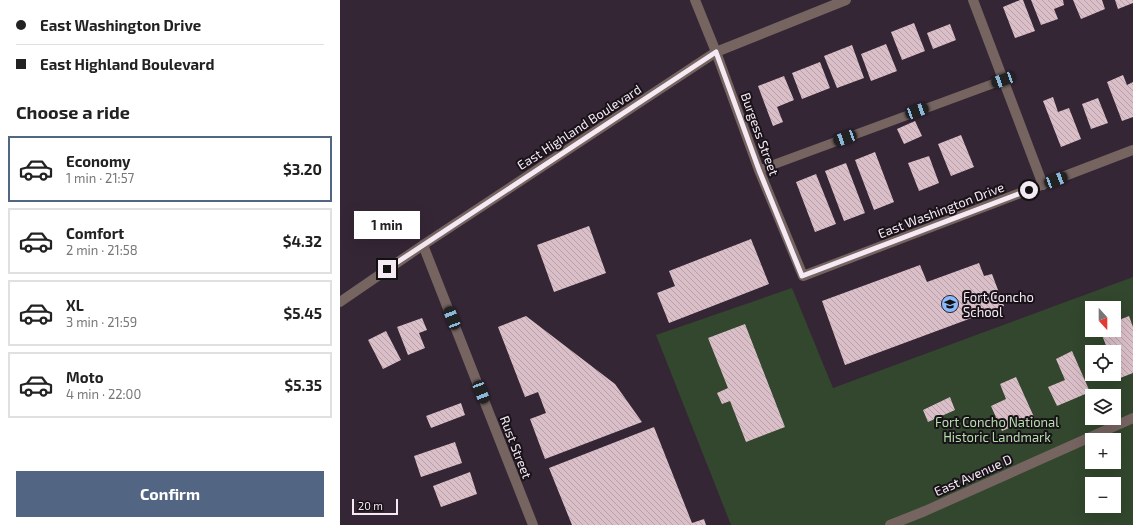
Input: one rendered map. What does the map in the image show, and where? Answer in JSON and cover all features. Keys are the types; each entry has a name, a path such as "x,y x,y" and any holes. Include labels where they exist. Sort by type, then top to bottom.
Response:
{"street":[{"name":"Burgess Street","path":"695,0 716,52 759,170 802,276"},
{"name":"East Highland Boulevard","path":"340,302 423,245 716,52 846,0"},
{"path":"973,0 1043,184"},
{"name":"East Washington Drive","path":"802,276 1133,150"},
{"name":"Rust Street","path":"423,245 533,525"},
{"name":"East Avenue D","path":"890,525 1133,418"}],"lane":[{"path":"759,170 1003,80"}],"green space":[{"name":"Fort Concho National Historic Landmark","path":"1133,277 1133,525 731,525 656,335 792,288 833,388"}],"building":[{"path":"1023,0 1035,31 1015,38 1003,7"},
{"path":"1031,0 1063,0 1064,5 1054,9 1058,19 1041,25"},
{"path":"1073,0 1102,0 1105,9 1081,19"},
{"path":"1115,0 1133,0 1133,3 1118,9"},
{"path":"914,23 925,51 902,60 891,32"},
{"path":"950,24 956,40 933,49 927,33"},
{"path":"886,44 897,71 871,81 861,54"},
{"path":"852,45 864,78 837,88 824,56"},
{"path":"820,62 830,88 802,99 792,73"},
{"path":"1123,75 1127,85 1133,82 1133,117 1122,121 1107,82"},
{"path":"784,76 794,100 777,107 783,122 773,126 758,86"},
{"path":"1053,97 1058,112 1069,108 1081,139 1061,147 1043,101"},
{"path":"1098,98 1108,123 1091,129 1082,104"},
{"path":"915,121 922,136 904,144 897,129"},
{"path":"961,135 974,167 951,176 938,144"},
{"path":"875,152 894,202 874,210 855,160"},
{"path":"929,156 939,183 919,191 908,163"},
{"path":"846,163 865,213 844,221 825,171"},
{"path":"816,174 836,224 815,232 796,182"},
{"path":"589,226 606,273 554,292 537,245"},
{"path":"751,239 769,284 669,323 657,293 675,286 669,271"},
{"path":"979,263 984,276 992,274 1004,306 845,365 822,301 920,265 927,282"},
{"path":"526,316 615,384 642,422 545,459 530,419 546,413 538,392 525,397 498,327"},
{"path":"1129,316 1133,327 1133,373 1121,378 1121,345 1106,345 1103,337 1121,337 1121,319"},
{"path":"422,318 427,330 419,333 425,348 408,355 397,327"},
{"path":"745,324 785,427 746,442 730,401 722,404 717,393 728,388 708,338"},
{"path":"386,331 401,360 383,369 368,340"},
{"path":"1072,351 1089,389 1085,389 1085,394 1057,406 1048,387 1065,380 1056,359"},
{"path":"1016,377 1034,417 1002,431 991,406 1006,399 1000,384"},
{"path":"950,397 955,410 928,422 923,410"},
{"path":"461,403 465,415 431,428 426,416"},
{"path":"654,427 692,523 704,519 706,525 572,525 549,468"},
{"path":"455,442 462,463 421,477 414,456"},
{"path":"470,472 477,494 441,507 433,486"}],"place":[{"name":"Fort Concho School","path":"950,304"}],"route":[{"path":"387,269 716,52 759,170 802,276 1029,190"}]}
